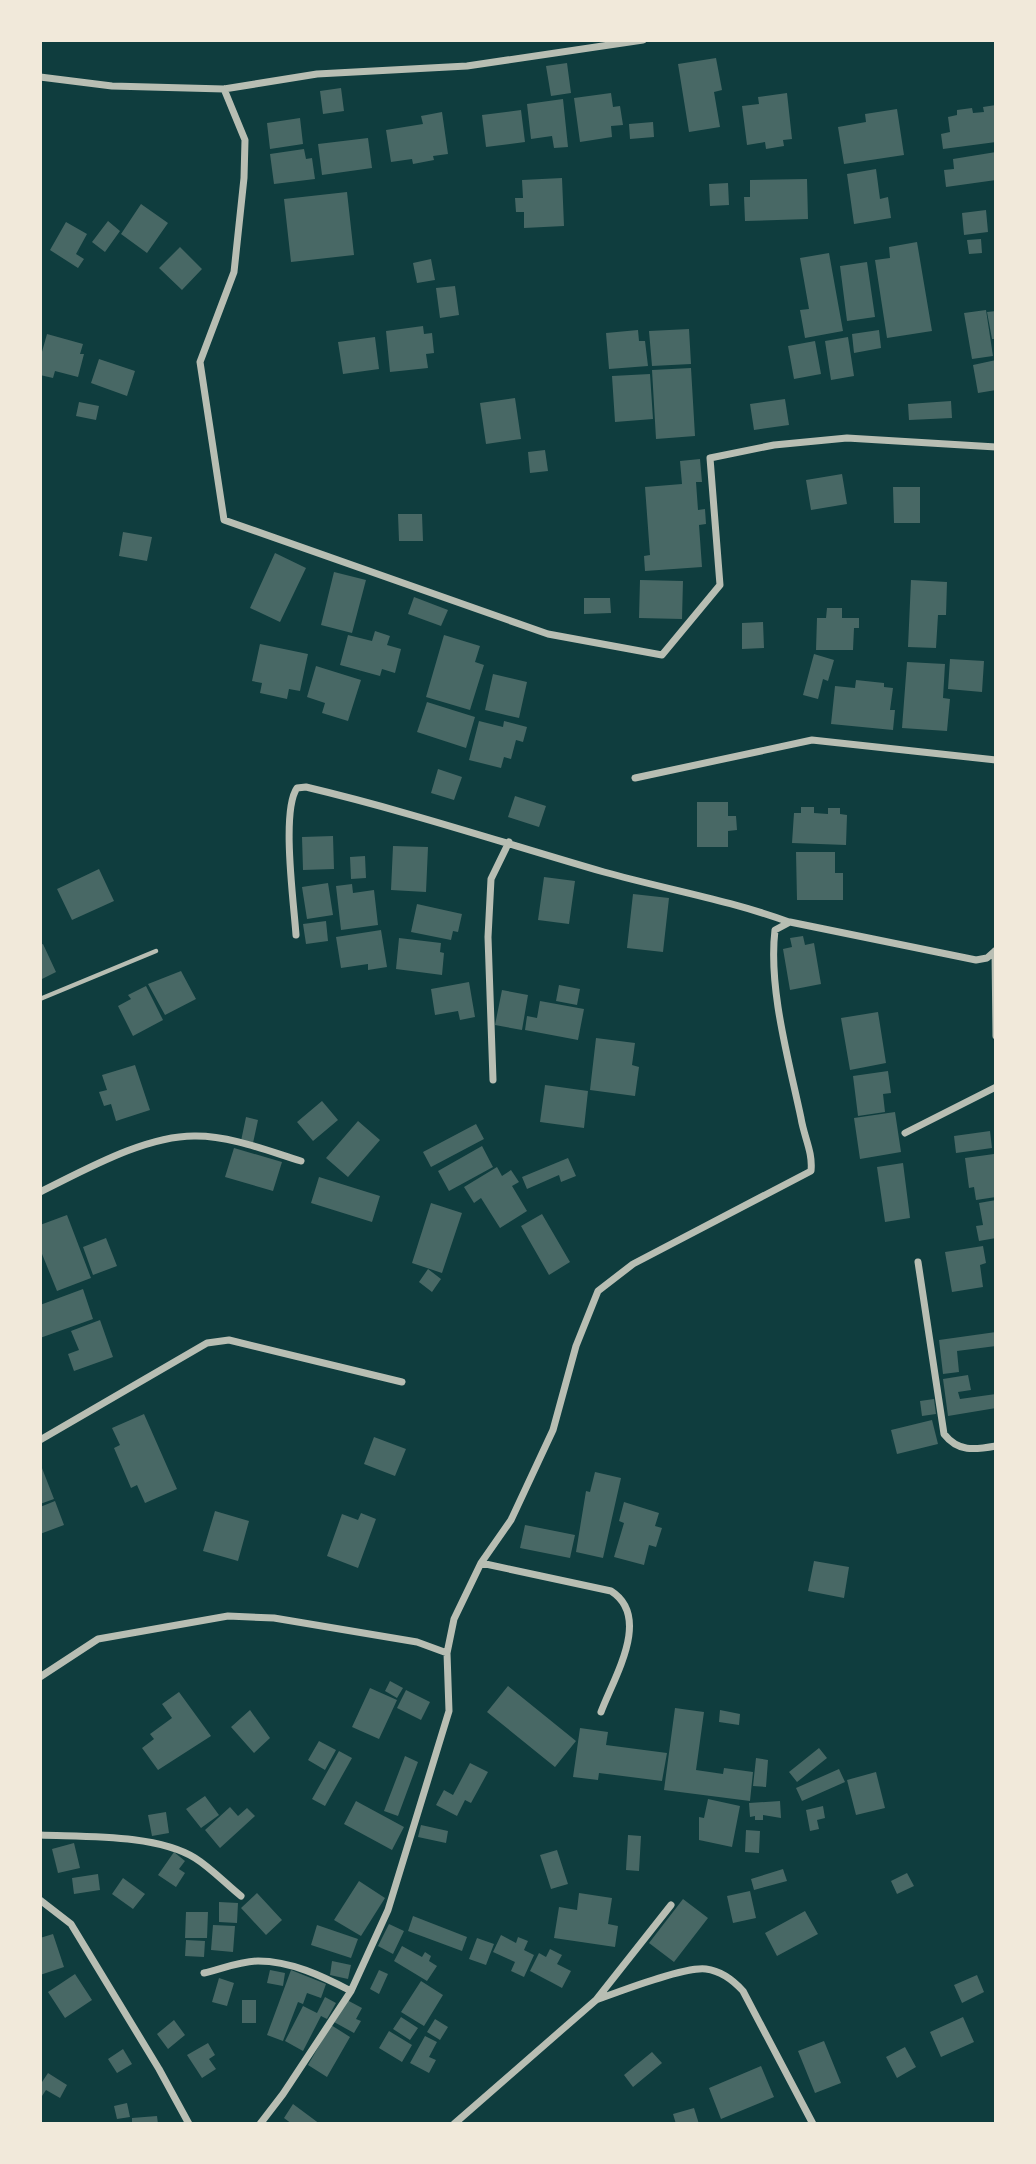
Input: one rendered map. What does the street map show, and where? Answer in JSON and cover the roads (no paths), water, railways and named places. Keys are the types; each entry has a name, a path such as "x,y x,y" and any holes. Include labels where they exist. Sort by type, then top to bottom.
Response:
{"street":[{"path":"40,77 112,86 224,89 317,74 467,66 643,40"},
{"path":"224,89 245,140 244,178 234,272 200,362 225,520 548,634 662,655 720,585 710,457 774,445 847,438 996,447"},
{"path":"635,778 812,740 996,760"},
{"path":"296,935 289,823 293,793 297,788 306,787 372,802 602,871 729,902 790,922 976,960 987,958 996,951"},
{"path":"494,1080 488,937 491,879 509,842"},
{"path":"260,2124 351,1991 388,1910 449,1712 447,1653 454,1619 481,1563 511,1520 553,1430 576,1346 598,1291 633,1264 811,1171 812,1157 802,1125 779,1008 775,930 790,922"},
{"path":"996,951 996,1036"},
{"path":"905,1133 996,1087"},
{"path":"40,1192 116,1157 163,1140 197,1136 236,1142 301,1161"},
{"path":"918,1262 944,1434 953,1446 961,1449 996,1446"},
{"path":"40,1440 207,1343 229,1340 402,1382"},
{"path":"481,1563 611,1591 623,1598 628,1608 631,1632 601,1712"},
{"path":"40,1677 98,1639 228,1616 274,1618 417,1642 447,1653"},
{"path":"40,1835 106,1838 161,1845 194,1858 241,1896"},
{"path":"40,1900 71,1924 159,2068 189,2124"},
{"path":"454,2124 596,2000 671,1905"},
{"path":"204,1973 256,1961 280,1964 322,1976 351,1991"},
{"path":"596,2000 642,1983 705,1969 732,1978 743,1991 813,2124"}],"lane":[{"path":"40,999 156,951"}]}
